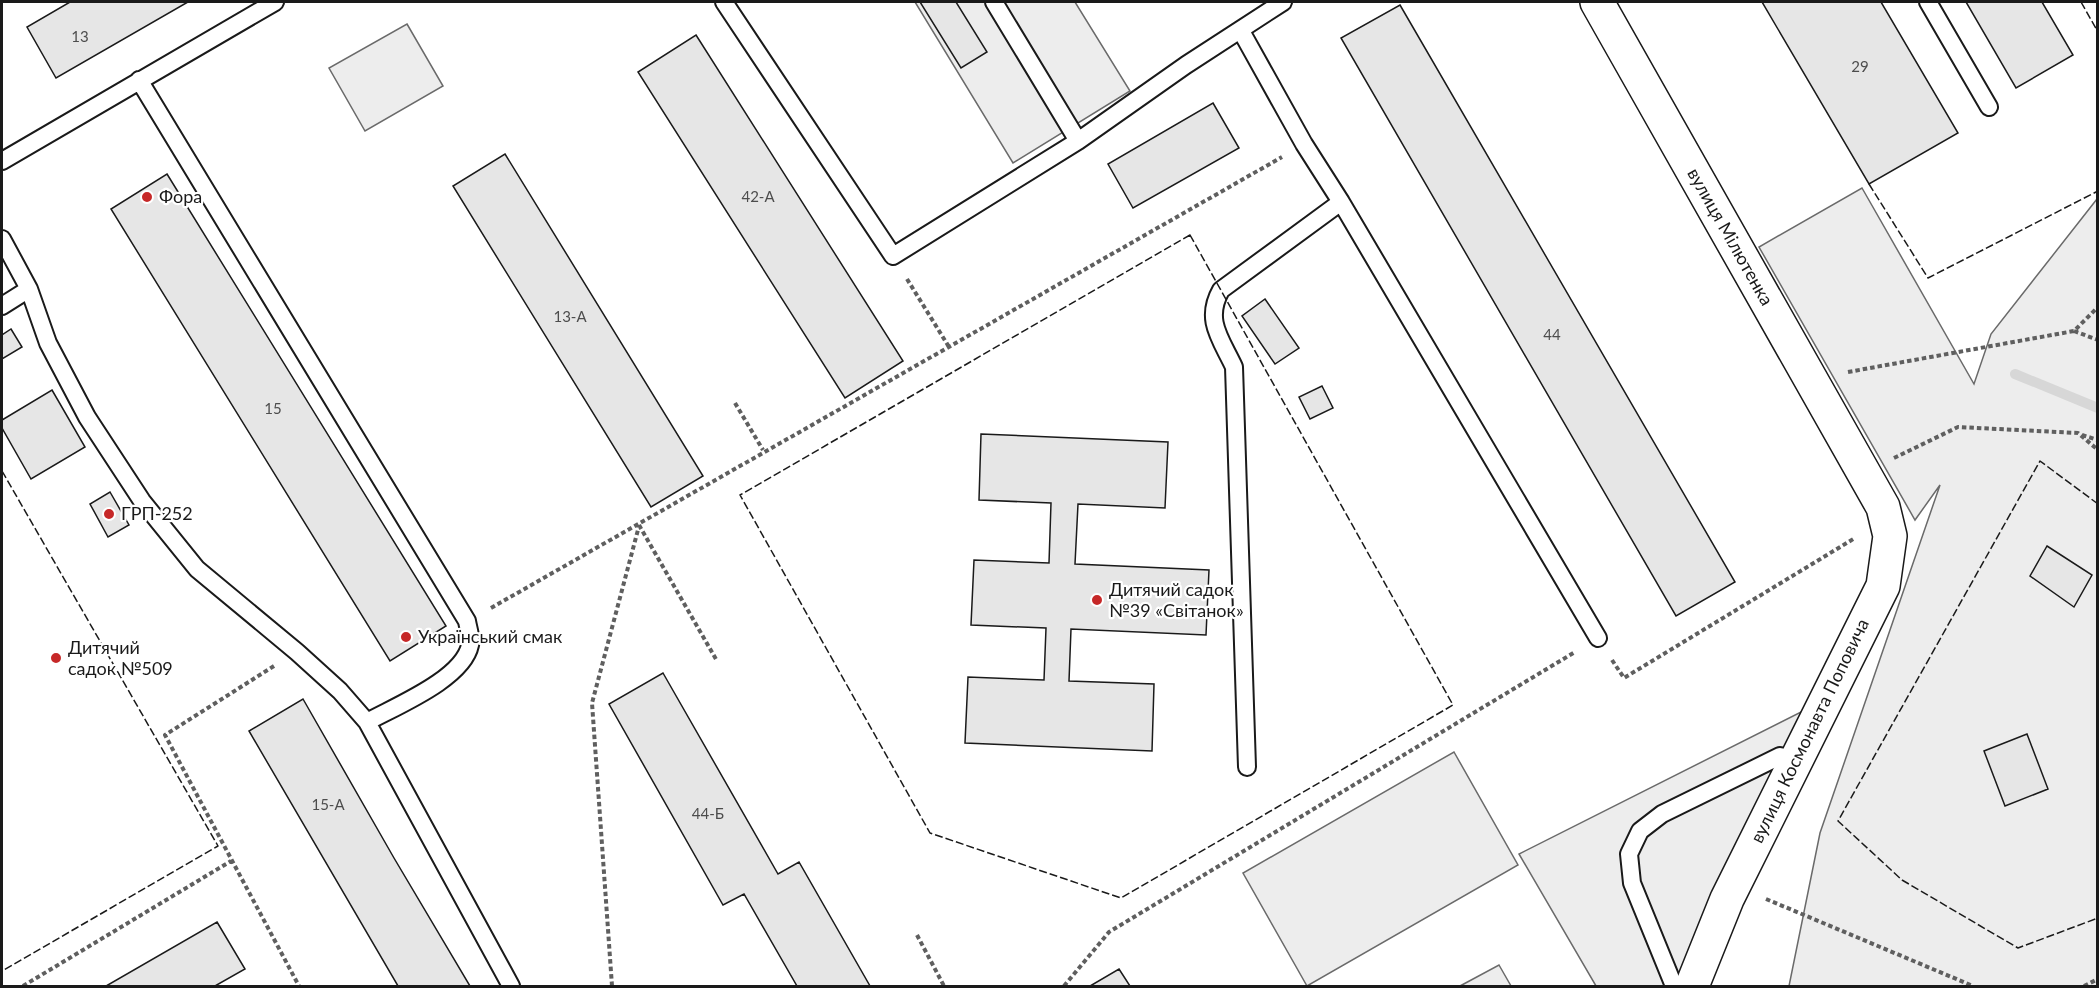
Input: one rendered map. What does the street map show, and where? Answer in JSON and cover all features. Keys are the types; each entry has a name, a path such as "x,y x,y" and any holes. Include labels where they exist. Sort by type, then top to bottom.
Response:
{"street":[{"name":"вулиця Мілютенка","path":"1597,2 1864,473"},
{"name":"вулиця Космонавта Поповича","path":"1692,987 1734,885 1883,586 1890,536 1883,507 1864,473"}],"lane":[{"path":"2,160 275,2"},
{"path":"724,2 893,256 1078,141 1186,65 1283,2"},
{"path":"994,2 1078,141"},
{"path":"1928,2 1989,107"},
{"path":"1241,31 1304,144 1341,202 1598,638"},
{"path":"139,81 467,621 471,642 464,660 452,673 367,722"},
{"path":"1247,767 1234,367 1215,327 1212,309 1221,290 1341,202"},
{"path":"2,239 29,289 48,343 87,417 142,501 197,569 297,652 340,691 367,722 511,987"},
{"path":"2,306 29,289"},
{"path":"1674,987 1632,883 1629,854 1640,831 1662,814 1779,756 1795,762"}],"path":[{"path":"467,621 639,525 763,450 949,347 1304,144"},
{"path":"893,256 949,347"},
{"path":"2074,331 2097,307"},
{"path":"1810,379 2074,331 2097,340"},
{"path":"735,403 763,450"},
{"path":"1864,473 1958,427 2078,433 2097,440"},
{"path":"2078,433 2097,450"},
{"path":"1064,987 1109,932 1598,638 1624,678 1887,519"},
{"path":"639,525 717,662"},
{"path":"612,987 592,703 639,525"},
{"path":"297,652 165,735 299,987"},
{"path":"23,987 231,861"},
{"path":"1734,885 1973,987"},
{"path":"917,935 944,987"},
{"path":"2084,987 2097,979"}],"shaded area":[{"path":"915,2 1075,2 1130,91 1013,163"},
{"path":"407,24 443,86 365,131 329,68"},
{"path":"1862,188 1974,384 1991,334 2097,199 2097,986 1789,986 1820,833 1940,485 1915,520 1759,247"},
{"path":"1805,710 1780,756 1681,980 1667,986 1596,986 1519,854"},
{"path":"1454,752 1518,865 1307,986 1243,873"},
{"path":"1499,965 1511,986 1460,986"}],"building":[{"path":"70,2 188,2 56,78 27,27"},
{"path":"920,2 956,2 987,52 961,68"},
{"path":"1762,2 1881,2 1958,133 1869,184"},
{"path":"1966,2 2042,2 2073,55 2016,88"},
{"path":"1400,5 1735,582 1676,616 1341,38"},
{"path":"696,35 903,361 845,398 638,72"},
{"path":"1213,103 1239,148 1133,208 1108,164"},
{"path":"505,154 703,476 651,507 453,186"},
{"path":"167,174 446,626 390,661 111,209"},
{"path":"1265,299 1299,348 1275,364 1242,316"},
{"path":"11,329 22,347 2,359 2,335"},
{"path":"1322,386 1333,408 1310,419 1299,397"},
{"path":"52,390 85,447 31,479 2,428 2,420"},
{"path":"981,434 1168,442 1165,508 1078,504 1075,564 1209,570 1206,635 1071,629 1069,681 1154,684 1152,751 965,743 968,677 1044,680 1046,628 971,625 974,560 1049,563 1051,503 979,500"},
{"name":"ГРП-252","path":"110,492 129,525 108,537 90,504"},
{"path":"2047,546 2092,575 2074,607 2030,576"},
{"path":"663,673 778,874 799,862 870,986 797,986 744,894 723,905 609,704"},
{"path":"303,699 470,986 398,986 249,731"},
{"path":"2027,734 2048,789 2005,806 1984,751"},
{"path":"217,922 245,969 215,986 106,986"},
{"path":"1119,969 1130,986 1090,986"}],"waterway":[{"path":"2015,374 2098,408"}],"fence":[{"path":"2081,2 2098,32"},
{"path":"1869,184 1928,278 2098,191"},
{"path":"1190,235 1453,705 1121,898 930,833 740,495 1190,235"},
{"path":"2098,504 2040,461 1838,821 1902,880 2018,948 2098,918"},
{"path":"2,471 218,846 2,971"}],"place":[{"name":"Фора","path":"147,197"},
{"name":"ГРП-252","path":"109,514"},
{"name":"Дитячий садок №39 «Світанок»","path":"1097,600"},
{"name":"Український смак","path":"406,637"},
{"name":"Дитячий садок №509","path":"56,658"}]}
